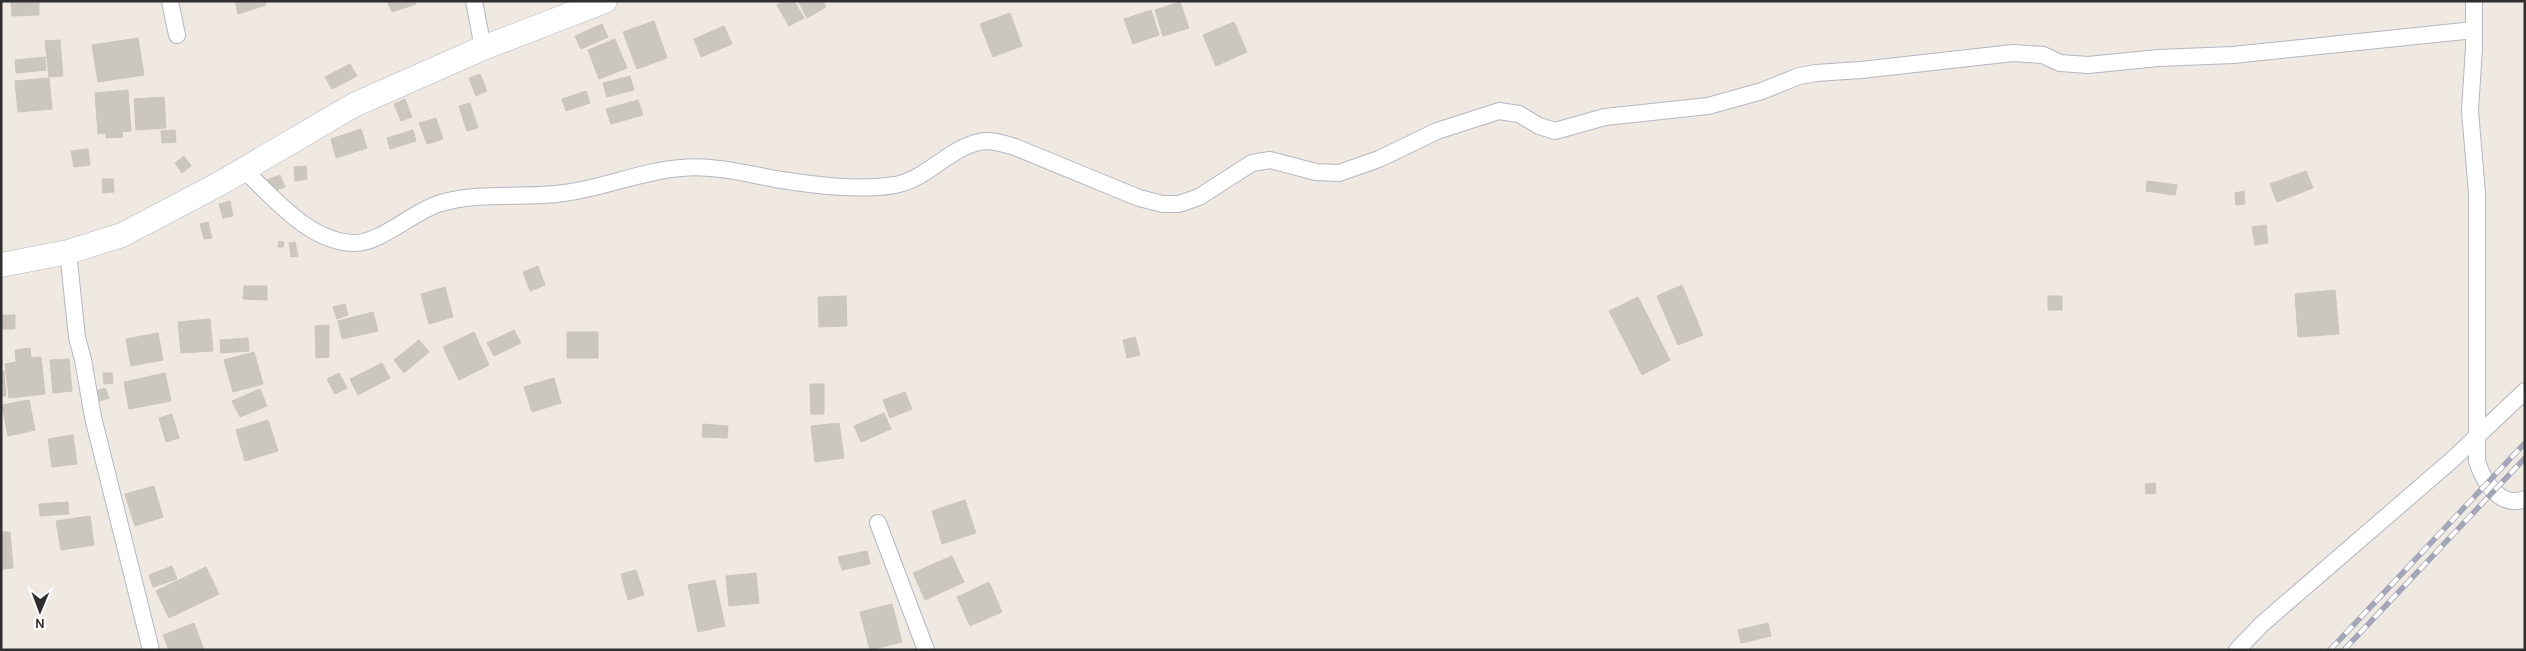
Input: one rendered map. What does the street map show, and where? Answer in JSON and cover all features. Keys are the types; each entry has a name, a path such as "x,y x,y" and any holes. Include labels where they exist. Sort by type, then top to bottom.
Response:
{"street":[{"path":"170,1 177,34"},
{"path":"474,1 483,48"},
{"path":"1,265 68,252 122,235 244,170 354,105 483,48 605,1"},
{"path":"2474,1 2470,111 2477,193 2477,461 2486,484 2509,501 2515,502 2525,498"},
{"path":"244,170 288,212 312,228 327,236 356,243 374,239 438,203 463,197 563,194 591,190 634,177 682,168 744,172 775,179 829,185 864,187 895,184 915,179 938,163 979,142 996,142 1016,147 1139,198 1163,204 1179,204 1199,197 1252,163 1270,160 1316,172 1339,173 1379,159 1437,131 1499,111 1519,114 1539,126 1555,131 1605,117 1708,106 1816,73 1861,70 2013,53 2043,55 2060,63 2088,65 2158,58 2234,54 2474,30"},
{"path":"68,252 77,337 93,417 151,650"},
{"path":"2237,650 2262,624 2476,437 2525,391"},
{"path":"878,523 926,650"}],"building":[{"path":"39,1 39,15 12,16 11,2"},
{"path":"235,1 265,1 266,5 238,14"},
{"path":"387,1 415,1 416,4 392,12"},
{"path":"783,1 794,1 804,18 789,26 777,5"},
{"path":"798,1 823,1 826,7 807,18"},
{"path":"1180,2 1189,28 1163,36 1155,10"},
{"path":"1151,10 1159,35 1133,44 1124,19"},
{"path":"1010,13 1022,46 993,57 980,24"},
{"path":"654,21 667,58 637,69 623,32"},
{"path":"1234,22 1247,52 1216,66 1203,35"},
{"path":"602,24 608,37 581,49 575,36"},
{"path":"724,26 732,44 701,57 694,39"},
{"path":"138,38 144,75 98,82 92,45"},
{"path":"615,39 627,68 599,79 588,50"},
{"path":"60,40 63,76 49,77 45,41"},
{"path":"45,57 46,70 16,73 15,60"},
{"path":"350,64 357,76 332,89 325,77"},
{"path":"480,74 487,91 476,96 469,78"},
{"path":"630,76 634,90 607,97 603,83"},
{"path":"49,78 52,109 18,112 15,81"},
{"path":"128,90 131,131 122,132 123,137 106,138 106,133 98,134 95,93"},
{"path":"586,91 590,103 566,111 562,99"},
{"path":"164,97 166,128 136,130 134,99"},
{"path":"405,99 412,117 401,121 394,104"},
{"path":"638,100 643,115 611,124 606,109"},
{"path":"470,103 478,128 467,131 459,106"},
{"path":"436,118 443,139 427,144 419,123"},
{"path":"361,129 367,148 336,158 331,139"},
{"path":"175,130 176,142 162,143 161,131"},
{"path":"413,130 416,141 390,149 387,138"},
{"path":"88,149 90,165 74,167 71,151"},
{"path":"184,156 191,166 182,173 175,163"},
{"path":"306,166 307,179 295,181 294,167"},
{"path":"2306,171 2313,188 2277,202 2270,184"},
{"path":"280,175 285,187 269,192 264,181"},
{"path":"102,179 113,179 114,192 103,193"},
{"path":"2147,181 2177,185 2175,195 2146,191"},
{"path":"2244,191 2245,204 2236,205 2235,193"},
{"path":"230,201 233,216 223,218 219,204"},
{"path":"208,222 212,238 204,239 200,224"},
{"path":"2266,225 2268,243 2255,245 2252,227"},
{"path":"279,241 284,242 283,247 278,247"},
{"path":"295,242 298,256 291,257 289,243"},
{"path":"538,266 545,285 530,291 523,272"},
{"path":"1682,285 1703,335 1678,345 1657,296"},
{"path":"244,286 267,286 267,300 243,299"},
{"path":"445,287 453,317 429,324 421,294"},
{"path":"2335,290 2339,334 2298,337 2295,294"},
{"path":"846,296 847,326 819,327 818,297"},
{"path":"2048,296 2062,296 2062,310 2048,310"},
{"path":"1638,297 1670,360 1642,375 1609,311"},
{"path":"345,304 348,315 337,319 333,307"},
{"path":"373,312 378,331 342,339 338,321"},
{"path":"1,315 15,315 15,329 1,329"},
{"path":"210,319 213,351 181,353 178,322"},
{"path":"329,325 329,357 316,358 315,326"},
{"path":"514,330 521,343 494,356 487,343"},
{"path":"474,332 489,365 459,380 443,347"},
{"path":"567,332 598,332 598,358 567,358"},
{"path":"158,333 163,360 131,366 126,339"},
{"path":"1135,337 1140,355 1127,358 1123,340"},
{"path":"248,338 249,351 221,353 220,340"},
{"path":"419,340 429,352 404,373 394,360"},
{"path":"30,348 31,358 41,357 45,394 9,398 5,364 16,362 15,350"},
{"path":"254,352 263,384 233,392 224,360"},
{"path":"69,359 72,391 53,393 50,360"},
{"path":"382,363 390,378 358,395 350,379"},
{"path":"1,371 4,371 6,396 1,396"},
{"path":"103,373 112,373 113,383 104,384"},
{"path":"165,373 171,401 129,409 124,382"},
{"path":"339,373 347,388 335,394 327,379"},
{"path":"554,378 561,403 532,412 524,387"},
{"path":"810,384 824,384 824,414 811,414"},
{"path":"105,388 109,398 97,402 94,392"},
{"path":"260,389 267,406 240,417 232,401"},
{"path":"905,392 912,409 890,418 883,400"},
{"path":"29,400 35,430 8,436 2,405"},
{"path":"884,413 891,429 861,442 854,426"},
{"path":"172,414 179,438 166,442 159,418"},
{"path":"268,420 278,451 245,461 236,430"},
{"path":"839,423 844,458 815,462 811,426"},
{"path":"703,424 728,426 727,438 702,437"},
{"path":"73,435 77,464 52,467 48,439"},
{"path":"2155,483 2156,493 2146,494 2145,484"},
{"path":"154,486 163,517 135,526 125,494"},
{"path":"965,500 976,533 942,544 932,511"},
{"path":"68,502 69,514 40,516 39,504"},
{"path":"90,516 94,545 61,550 56,521"},
{"path":"1,532 10,532 13,568 1,569"},
{"path":"867,551 870,564 842,570 838,557"},
{"path":"952,556 964,582 925,600 913,573"},
{"path":"172,566 177,579 153,587 149,575"},
{"path":"206,567 219,594 169,618 156,591"},
{"path":"636,570 644,595 628,600 621,574"},
{"path":"756,573 759,603 729,606 726,576"},
{"path":"715,580 725,626 698,632 688,585"},
{"path":"989,582 1002,612 970,626 957,597"},
{"path":"892,604 902,642 870,650 860,612"},
{"path":"194,623 204,650 169,650 163,635"},
{"path":"1768,623 1771,636 1741,643 1738,630"}],"railway":[{"path":"2330,650 2525,443"},
{"path":"2344,650 2525,458"}]}
